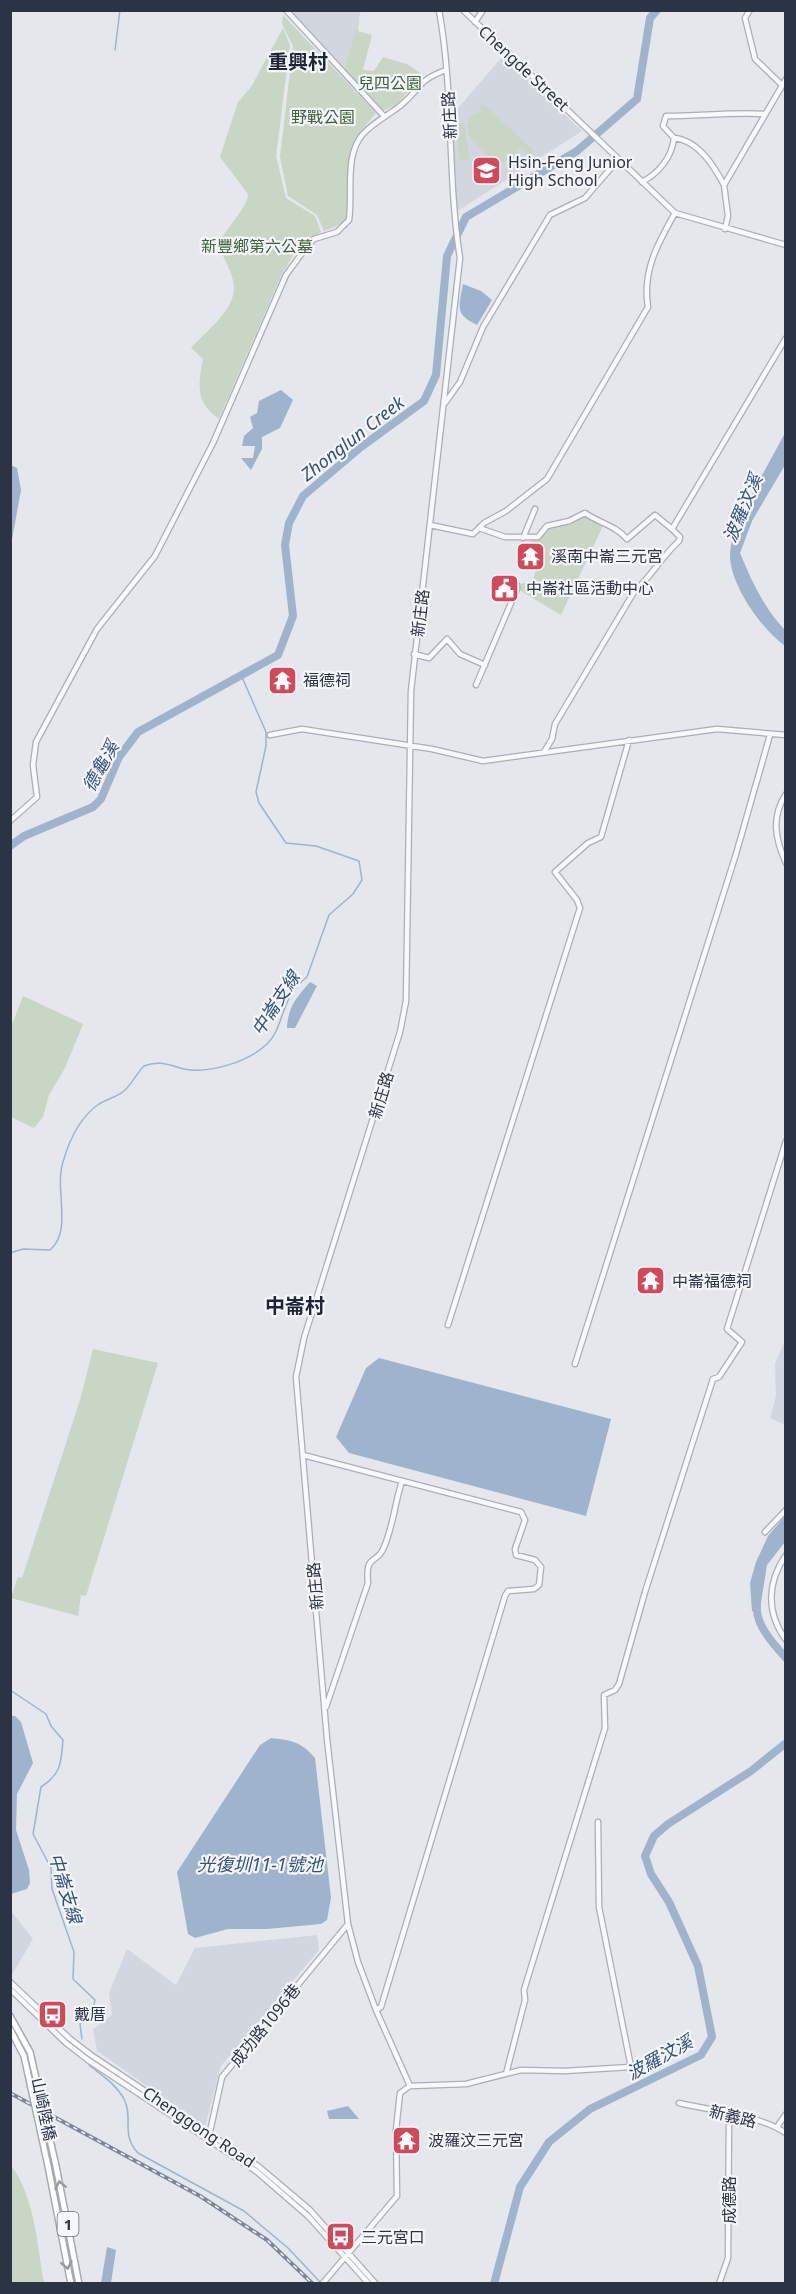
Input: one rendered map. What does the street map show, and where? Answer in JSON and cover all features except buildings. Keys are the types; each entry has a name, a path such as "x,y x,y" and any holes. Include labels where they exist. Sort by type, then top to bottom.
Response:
{"main road":[{"name":"山崎陸橋","path":"10,2016 30,2052 79,2283"},
{"name":"山崎陸橋","path":"10,2029 24,2056 71,2283"}],"street":[{"path":"286,10 383,115"},
{"name":"新庄路","path":"410,2086 376,2010 358,1962 348,1924 325,1710 296,1377 297,1363 400,1032 406,1001 410,747 414,654 445,403 460,258 454,220 446,70 439,10"},
{"name":"Chengde Street","path":"463,10 585,125 618,160"},
{"path":"475,22 483,10"},
{"path":"750,10 745,18 755,59 782,85"},
{"path":"10,821 37,796 33,765 36,742 97,629 155,556 213,443 286,275 308,244 314,239 337,232 349,220 355,148 362,136 383,115 398,107 421,81 446,70"},
{"path":"724,185 786,79"},
{"path":"725,229 728,216 724,185 708,158 685,140 674,138 663,126 666,116 704,116 724,111 765,114"},
{"path":"642,182 659,172 674,138"},
{"path":"445,403 460,382 483,327 550,215 577,203 592,193 618,160 675,213 786,245"},
{"path":"430,525 473,534 547,479 648,307 645,288 649,266 675,213"},
{"path":"672,529 786,338"},
{"path":"523,538 535,509"},
{"path":"479,528 505,537 511,535 523,538 538,537 548,525 569,521 582,514 599,522 614,525 627,539 655,515 680,537 644,584 634,592 560,716 552,739 544,752"},
{"path":"477,685 517,589 517,585 507,579"},
{"path":"414,654 429,658 447,639 460,654 485,666"},
{"path":"270,735 302,729 432,749 483,760 717,729 786,735"},
{"path":"575,1365 736,854 770,735"},
{"path":"448,1325 579,910 577,900 555,872 588,843 602,837 630,740"},
{"path":"786,794 778,812 775,829 778,845 786,862"},
{"path":"506,2074 525,2000 524,1990 605,1728 604,1695 615,1690 619,1684 645,1592 713,1379 719,1377 742,1342 727,1329 786,1141"},
{"path":"303,1455 521,1512 525,1520 515,1549 516,1555 535,1560 541,1567 539,1586 534,1589 508,1591 505,1596 381,2007 376,2010"},
{"path":"325,1710 368,1583 366,1569 369,1561 384,1548 402,1481"},
{"path":"765,1532 786,1510"},
{"path":"786,1555 771,1595 772,1616 786,1640"},
{"path":"323,2283 397,2196 396,2130 400,2093 410,2086 466,2084 521,2070 564,2071 631,2067 599,1907 598,1822"},
{"name":"成功路1096巷","path":"209,2136 222,2077 348,1924"},
{"name":"Chenggong Road","path":"10,1982 69,2038 256,2171 308,2216 376,2283"},
{"name":"Chenggong Road","path":"10,1989 66,2043 88,2060 209,2136"},
{"name":"新義路","path":"679,2103 777,2127 786,2133"},
{"path":"777,2127 786,2114"},
{"name":"成德路","path":"718,2283 728,2258 729,2115"},
{"name":"Chenggong Road","path":"346,2254 369,2283"}],"shaded area":[{"path":"293,11 361,11 344,70 294,15"},
{"name":"Hsin-Feng Junior High School","path":"503,56 582,131 456,212 452,115"},
{"path":"785,1341 785,1425 770,1418 776,1396 775,1363"},
{"path":"11,1911 33,1939 11,1976"},
{"path":"317,1935 319,1950 221,2066 205,2127 97,2051 93,2029 112,2015 109,1993 127,1949 176,1985 195,1948"}],"green space":[{"name":"野戰公園","path":"283,15 376,113 357,138 352,149 348,171 348,214 344,223 324,231 317,215 288,196 280,157 293,46 282,24"},
{"name":"兒四公園","path":"359,18 358,31 372,35 363,70 374,71 383,57 407,64 423,75 397,104 383,111 344,70"},
{"name":"新豐鄉第六公墓","path":"283,28 290,45 276,156 286,198 315,216 321,232 296,250 281,276 219,419 211,413 202,400 200,377 203,359 191,348 224,313 233,297 232,277 218,244 244,205 248,194 220,157 238,102 251,87"},
{"path":"483,103 535,152 530,156 520,147 514,159 500,161 483,152 468,135 468,123 474,114 482,111 479,107"},
{"path":"464,123 470,160 460,161 454,124"},
{"path":"582,515 603,526 561,615 519,590 521,584 533,580 543,546 528,541"},
{"path":"23,996 83,1024 65,1068 49,1095 43,1117 34,1128 11,1117 11,1027"},
{"path":"93,1349 158,1363 86,1596 81,1595 78,1616 11,1598 18,1577 22,1578 80,1400"},
{"path":"11,2165 19,2178 30,2207 44,2283 11,2283"}],"water":[{"path":"463,284 481,291 492,300 477,325 461,313 460,299"},
{"path":"281,390 293,400 280,428 262,437 262,449 251,470 241,458 253,458 255,446 242,446 244,436 253,428 250,417 257,413 259,401"},
{"name":"波羅汶溪","path":"785,433 785,465 752,521 740,553 759,594 785,630 785,646 767,629 749,606 736,581 730,556 738,519 745,514 755,488"},
{"path":"11,465 17,468 21,490 11,545"},
{"path":"310,982 317,986 295,1028 287,1028 289,1014 294,1003"},
{"path":"379,1358 611,1419 586,1516 349,1453 336,1437 366,1368"},
{"path":"785,1516 785,1542 767,1565 759,1615 752,1611 750,1583 756,1562 768,1536"},
{"path":"10,1716 15,1716 21,1722 33,1763 17,1794 16,1830 29,1870 30,1883 27,1889 11,1894"},
{"name":"光復圳11-1號池","path":"271,1738 296,1743 315,1758 331,1898 327,1920 321,1924 267,1929 228,1929 195,1938 188,1934 177,1872 260,1745"},
{"path":"348,2106 359,2119 329,2119 327,2111"},
{"path":"107,2247 116,2250 111,2283 101,2283"}],"waterway":[{"path":"115,50 120,10"},
{"name":"Zhonglun Creek","path":"10,846 24,836 93,807 101,799 119,757 138,732 278,655 293,616 285,545 289,523 303,496 361,447 424,401 436,375 447,256 466,217 577,151 637,99 650,18 657,10"},
{"name":"中崙支線","path":"10,1253 23,1249 50,1250 57,1242 62,1221 61,1173 65,1154 72,1138 92,1109 124,1091 144,1066 159,1063 184,1069 205,1070 239,1061 267,1044 277,1029 291,994 307,977 329,915 353,894 362,880 359,861 316,846 286,843 259,803 256,792 266,746 266,732 241,675"},
{"name":"波羅汶溪","path":"757,1606 762,1627 786,1658"},
{"name":"中崙支線","path":"10,1690 46,1714 51,1726 63,1740 59,1768 53,1778 41,1787 33,1834 51,1868 52,1889 74,1952 73,1979 95,2000 92,2011 80,2024 82,2039"},
{"name":"波羅汶溪","path":"494,2284 520,2187 549,2142 590,2109 701,2055 712,2037 698,1966 669,1902 651,1874 645,1856 654,1836 668,1824 751,1771 786,1743"},
{"path":"89,2065 113,2084 124,2099 128,2113 128,2132 138,2153 244,2211 288,2248 321,2283"}],"railway":[{"path":"10,2093 200,2196 267,2240 313,2284"}],"place":[{"name":"Hsin-Feng Junior High School","path":"487,171"},
{"name":"溪南中崙三元宮","path":"530,556"},
{"name":"中崙社區活動中心","path":"505,588"},
{"name":"福德祠","path":"282,680"},
{"name":"中崙福德祠","path":"651,1281"},
{"name":"戴厝","path":"53,2014"},
{"name":"波羅汶三元宮","path":"407,2140"},
{"name":"三元宮口","path":"340,2237"}],"district":[{"name":"重興村","path":"298,61"},
{"name":"中崙村","path":"295,1305"}],"water label":[{"name":"德龜溪","path":"100,766"}]}
